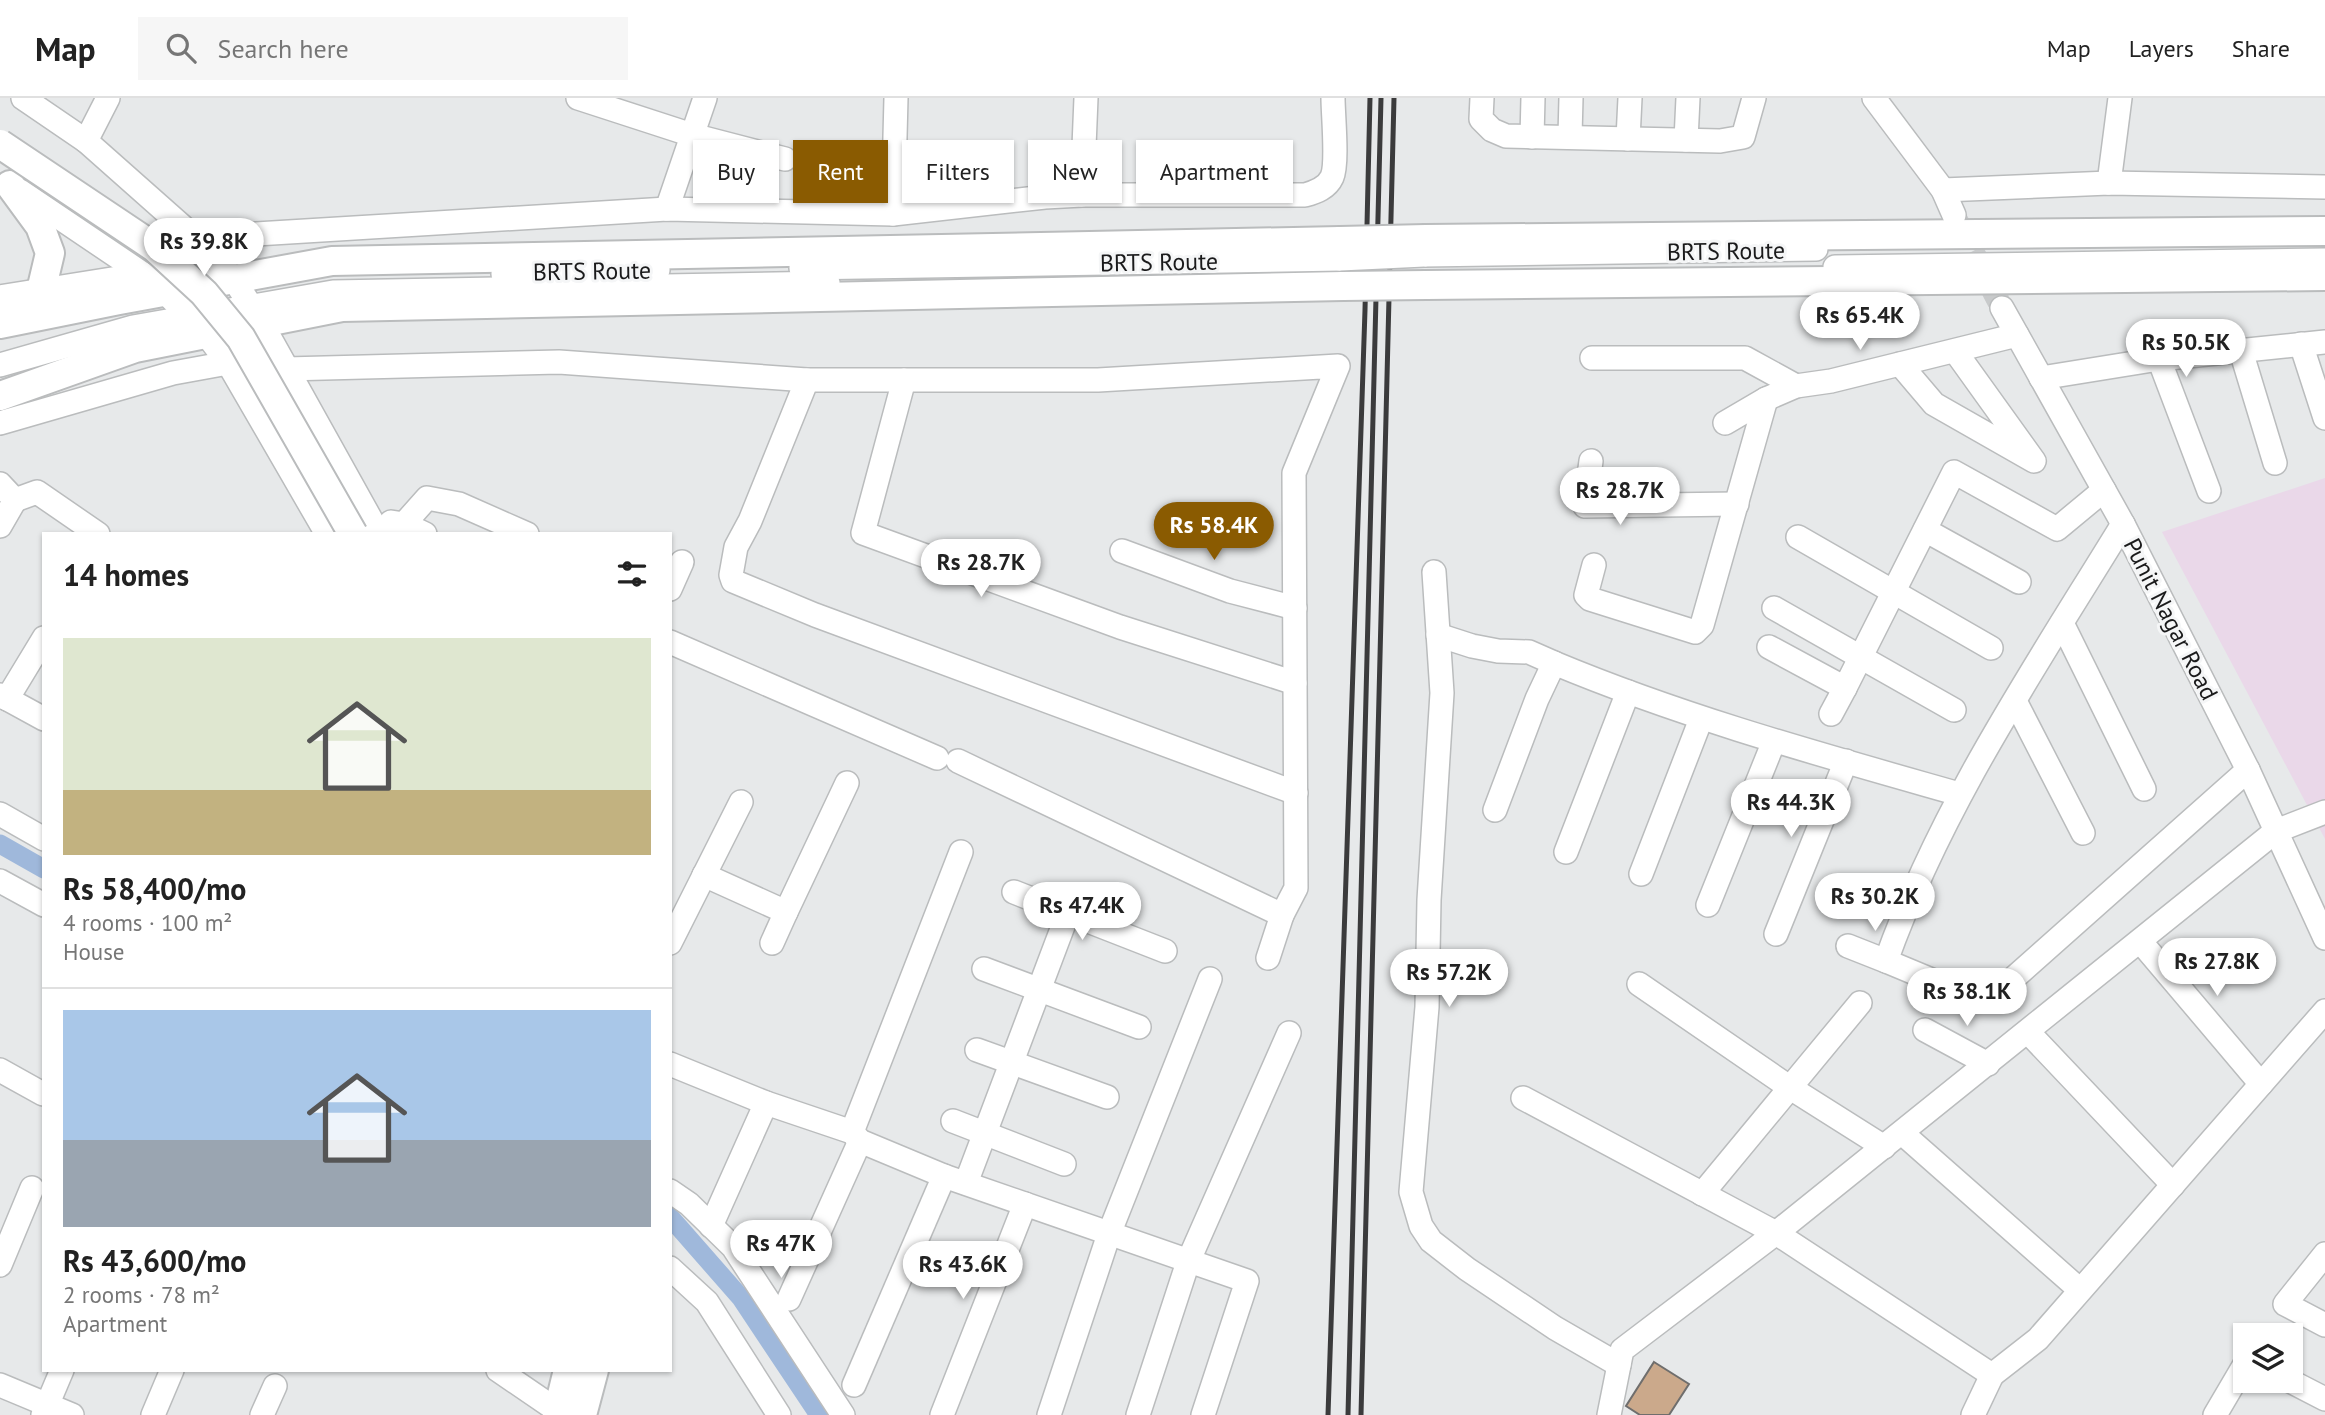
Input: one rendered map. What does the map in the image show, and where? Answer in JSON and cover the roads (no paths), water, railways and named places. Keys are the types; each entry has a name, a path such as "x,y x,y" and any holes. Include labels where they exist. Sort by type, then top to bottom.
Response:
{"main road":[{"path":"0,144 154,247 204,293 241,338 367,529"},
{"path":"0,323 25,309 41,291 50,253 40,226 5,181"},
{"path":"0,323 177,305 247,301 342,307 1341,265 2325,231"},
{"path":"0,396 135,348 177,305 247,301 332,261 1341,265 1425,263 2325,276"},
{"path":"566,1414 568,1372"},
{"path":"566,1414 593,1372"}],"street":[{"path":"23,98 86,141 209,250 247,301 286,369 367,529 404,524 421,532"},
{"path":"86,141 108,98"},
{"path":"578,98 692,135 785,159"},
{"path":"667,209 705,98"},
{"path":"893,214 896,98"},
{"path":"1084,140 1086,98"},
{"path":"1122,195 1305,195 1321,190 1332,178 1335,165 1333,98"},
{"path":"1482,98 1481,119 1492,130 1506,136 1720,141 1743,137 1754,98"},
{"path":"1532,136 1533,98"},
{"path":"1570,136 1571,98"},
{"path":"1628,139 1630,98"},
{"path":"1686,140 1688,98"},
{"path":"1874,98 1942,190 1954,215"},
{"path":"2109,183 2120,98"},
{"path":"5,181 177,305 228,363 326,532"},
{"path":"1942,190 2109,183 2325,187"},
{"path":"209,250 256,234 667,209 893,214 1028,199"},
{"name":"BRTS Route","path":"1425,263 2325,243"},
{"name":"BRTS Route","path":"1425,263 2325,260"},
{"path":"0,297 41,291 177,305"},
{"path":"1,360 133,327 177,305"},
{"name":"Punit Nagar Road","path":"2002,308 2123,524 2248,771 2325,938"},
{"path":"1725,423 1766,399 1796,386 1831,381 2017,335"},
{"path":"2041,378 2159,359 2325,342"},
{"path":"2301,344 2325,418"},
{"path":"1900,365 1934,404 2038,467 1955,351"},
{"path":"2241,351 2276,463"},
{"path":"1592,358 1745,358 1796,386"},
{"path":"2159,359 2208,491"},
{"path":"0,423 173,373 228,363 286,369 559,362 807,380 1098,380 1338,366 1294,473 1296,888 1282,915 1268,958"},
{"path":"807,380 750,521 736,547 731,575 733,581 815,615 1296,793"},
{"path":"904,380 863,533 1120,627 1295,683"},
{"path":"1594,565 1586,595 1590,599 1695,632 1704,620 1766,399"},
{"path":"1591,461 1585,506 1737,504"},
{"path":"1831,714 1954,472 2056,529 2104,490"},
{"path":"0,526 8,492 37,492 96,532"},
{"path":"404,524 427,498 458,504 522,532"},
{"path":"1886,961 1907,904 1959,794 2123,524"},
{"path":"1925,530 2019,582"},
{"path":"1798,537 1991,648"},
{"path":"1122,551 1230,591 1295,608"},
{"path":"672,584 682,562"},
{"path":"1434,572 1442,692 1429,900 1427,1007 1411,1192 1421,1226 1431,1241 1467,1269 1555,1328 1619,1365"},
{"path":"1774,608 1954,710"},
{"path":"2062,623 2144,789"},
{"path":"1438,635 1498,652 1529,652 1701,719 1959,794"},
{"path":"42,641 4,697 42,718"},
{"path":"672,643 947,759 1282,915"},
{"path":"1769,647 1845,688"},
{"path":"1495,810 1536,699 1554,663"},
{"path":"1566,852 1628,692"},
{"path":"2015,701 2083,833"},
{"path":"1641,874 1701,719"},
{"path":"1708,905 1774,741"},
{"path":"1776,934 1846,761"},
{"path":"1848,946 1982,1001 1989,1000 2248,771"},
{"path":"772,943 847,783"},
{"path":"672,939 741,802"},
{"path":"1609,1415 1622,1350 1776,1233 2276,831 2325,812"},
{"path":"0,814 42,838"},
{"path":"789,1299 856,1137 961,852"},
{"path":"704,875 786,912"},
{"path":"0,881 42,904"},
{"path":"1014,892 1165,951"},
{"path":"854,1385 955,1180 984,1133 1068,913"},
{"path":"2140,941 2261,1084"},
{"path":"984,969 1139,1027"},
{"path":"1049,1415 1109,1234 1210,979"},
{"path":"1639,984 1789,1087 1884,1147"},
{"path":"1702,1194 1860,1003"},
{"path":"1973,1415 1992,1376 2038,1339 2325,1011"},
{"path":"1925,1030 1987,1064"},
{"path":"2028,1032 2173,1185"},
{"path":"1138,1415 1188,1262 1289,1033"},
{"path":"977,1050 1107,1097"},
{"path":"672,1065 856,1137 955,1180 1247,1281 1203,1415"},
{"path":"0,1070 42,1093"},
{"path":"1523,1098 1776,1233 1992,1376"},
{"path":"711,1226 766,1103"},
{"path":"953,1121 1064,1164"},
{"path":"1902,1133 2080,1290"},
{"path":"0,1265 32,1188"},
{"path":"672,1192 689,1204 733,1247 843,1415"},
{"path":"942,1415 1025,1204"},
{"path":"2325,1254 2285,1304 2325,1325"},
{"path":"672,1270 707,1302 779,1415"},
{"path":"45,1410 61,1372"},
{"path":"153,1415 171,1372"},
{"path":"501,1372 566,1414"},
{"path":"2215,1415 2233,1384"},
{"path":"0,1385 45,1410 72,1415"},
{"path":"262,1415 275,1387"},
{"path":"2303,1388 2325,1399"}],"waterway":[{"path":"0,844 42,868"},
{"path":"672,1219 741,1298 819,1415"}],"tunnel":[{"path":"1957,221 2002,308"}],"railway":[{"path":"1328,1415 1370,98"},
{"path":"1348,1415 1381,98"},
{"path":"1361,1415 1394,98"}]}
